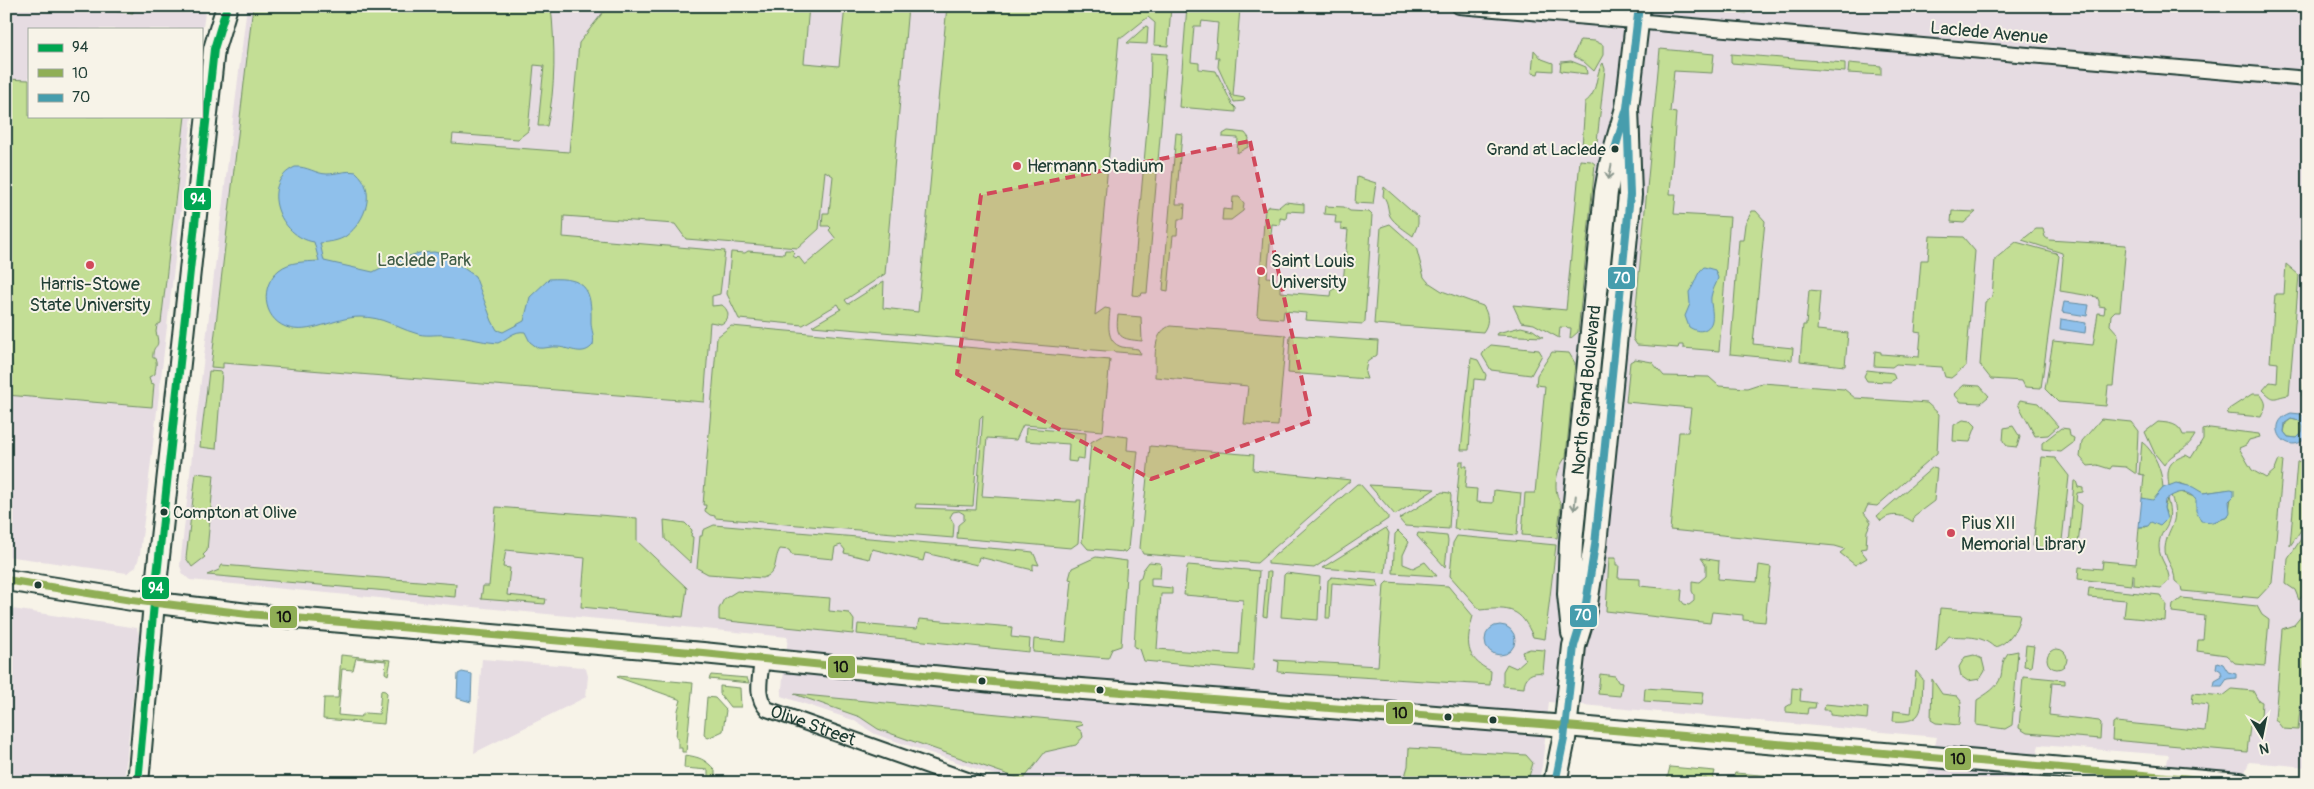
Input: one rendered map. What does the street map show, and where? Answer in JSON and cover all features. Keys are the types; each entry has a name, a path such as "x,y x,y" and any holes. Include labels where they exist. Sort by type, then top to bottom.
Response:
{"main road":[{"path":"138,783 154,603 214,49 227,6"},
{"name":"North Grand Boulevard","path":"1555,783 1566,726 1574,646 1569,570 1606,192 1611,164 1627,108 1638,14"},
{"path":"6,580 154,603 269,616 762,659 1013,684 1566,726 2240,783"}],"street":[{"name":"Laclede Avenue","path":"1459,6 1638,14 2308,79"},
{"name":"Olive Street","path":"762,659 759,694 762,704 767,709 976,783"}],"highlighted area":[{"path":"1250,141 1311,421 1151,479 957,374 981,195"}],"shaded area":[{"name":"Harris-Stowe State University","path":"6,6 206,6 202,34 202,28 28,28 28,118 192,118 140,554 136,567 127,573 6,556"},
{"name":"Saint Louis University","path":"247,6 2308,6 2308,767 2249,762 2241,783 2162,783 2169,755 2039,745 2030,783 1926,783 1937,737 1549,702 1542,766 1538,783 1010,783 1009,780 875,734 853,720 781,696 788,637 190,580 183,574 180,566"},
{"path":"6,608 137,628 139,636 124,783 95,783 6,775"},
{"path":"482,659 583,667 586,669 588,676 586,697 474,753"}],"green space":[{"path":"52,6 133,6 133,13"},
{"name":"Laclede Park","path":"253,6 551,6 554,66 547,126 538,126 544,66 534,65 528,131 518,139 453,134 452,143 569,152 579,43 608,6 809,6 804,63 839,66 845,6 908,6 885,274 845,300 848,304 884,281 883,308 918,312 947,6 1171,6 1168,46 1154,45 1155,23 1148,17 1123,37 1119,37 1095,315 1105,308 1110,309 1109,331 1113,341 1122,347 1138,349 1141,354 812,326 841,309 838,304 803,325 739,319 727,294 731,252 745,253 748,251 784,254 785,250 792,250 795,253 793,256 796,258 798,256 805,265 836,239 829,230 831,228 829,226 822,226 823,213 829,213 833,176 825,171 819,229 798,248 686,239 675,224 564,216 563,237 725,251 720,294 712,296 712,306 722,305 728,315 721,324 710,322 704,402 223,363 223,368 211,367"},
{"path":"1187,6 1240,8 1233,96 1245,98 1244,101 1234,102 1218,67 1219,57 1215,57 1218,23 1202,21 1201,26 1194,26 1191,62 1199,63 1199,69 1216,71 1232,104 1236,108 1236,112 1179,107"},
{"path":"1679,6 1749,6 1746,13"},
{"path":"1146,26 1148,27 1147,44 1127,43"},
{"path":"1580,40 1595,41 1603,45 1603,55 1594,71 1583,61 1573,56"},
{"path":"1660,49 1714,54 1712,73 1674,71 1670,112 1676,113 1670,194 1676,194 1674,214 1730,217 1719,351 1683,348 1683,345 1679,345 1678,348 1637,345 1633,339"},
{"path":"1534,50 1542,59 1553,63 1553,71 1539,70 1538,74 1532,73"},
{"path":"1151,53 1167,54 1147,293 1142,293 1141,296 1132,295 1150,96"},
{"path":"1731,54 1845,63 1845,72 1731,63"},
{"path":"1571,61 1586,67 1587,74 1560,71 1561,62"},
{"path":"1603,63 1605,69 1596,150 1582,148 1585,102 1592,94"},
{"path":"1849,63 1881,66 1881,75 1848,73"},
{"name":"Harris-Stowe State University","path":"6,79 28,80 28,118 185,118 161,323 157,325 158,344 153,354 156,362 155,374 149,377 151,383 154,384 152,407 6,395"},
{"path":"1228,131 1245,133 1249,138 1248,147 1237,153 1238,138 1223,137 1223,134"},
{"path":"1176,133 1182,134 1176,204 1185,204 1184,219 1178,219 1177,235 1173,235 1168,291 1163,290"},
{"path":"1580,160 1591,161 1595,164 1578,332 1570,339 1571,328 1560,327 1559,338 1534,324 1521,322 1513,305 1566,310"},
{"path":"1357,177 1376,183 1373,204 1355,203"},
{"path":"1384,187 1418,217 1418,224 1413,236 1390,216 1383,196"},
{"path":"1616,192 1620,192 1611,320 1602,319"},
{"path":"1233,197 1239,197 1244,203 1243,211 1231,220 1222,220 1223,209 1232,210"},
{"path":"1285,202 1304,204 1304,212 1287,211 1286,219 1280,218 1280,225 1272,224 1267,277 1275,278 1274,284 1280,285 1280,292 1331,296 1332,289 1335,289 1336,283 1343,283 1348,230 1341,229 1341,223 1335,223 1336,215 1324,214 1325,206 1344,207 1350,211 1369,212 1372,215 1365,321 1363,324 1305,320 1306,313 1284,311 1283,319 1259,317 1257,315 1265,209 1270,206 1279,207"},
{"path":"1752,211 1756,211 1765,221 1753,344 1793,348 1792,360 1730,354 1739,240 1743,240 1745,224"},
{"path":"1952,211 1976,212 1964,223 1951,222"},
{"path":"1390,224 1416,247 1424,277 1428,282 1442,291 1483,306 1488,319 1483,332 1374,324 1381,227"},
{"path":"2036,229 2043,229 2045,237 2049,240 2126,245 2120,311 2115,311 2111,315 2110,325 2118,334 2113,386 2108,386 2106,406 2058,402 2045,389 2053,341 2093,345 2098,313 2104,314 2105,307 2099,306 2097,297 2060,291 2062,253 2022,240"},
{"path":"1930,236 1963,237 1975,251 1966,366 1951,378 1945,377 1942,367 1896,364 1892,367 1874,366 1875,351 1881,352 1881,354 1919,357 1921,333 1915,332 1921,260 1928,260"},
{"path":"2016,242 2056,253 2059,256 2041,388 2025,387 2022,381 1991,379 1980,365 1985,302 1992,297 1995,259"},
{"path":"2286,264 2299,275 2289,395 2273,398 2263,390 2270,382 2277,383 2278,363 2270,362 2275,294 2284,294"},
{"path":"1809,290 1820,291 1817,330 1848,333 1845,366 1800,361 1803,325 1806,325"},
{"path":"1118,315 1141,317 1142,341 1121,336 1117,323"},
{"path":"731,326 1110,360 1103,431 1023,425 1016,440 987,438 982,496 1077,502 1077,500 1081,500 1078,543 1071,548 957,538 958,525 964,520 964,514 959,511 953,512 950,517 954,524 953,538 715,518 715,516 705,511 706,505 703,505 717,337","holes":["983,415 976,510 915,508 916,504 973,506 980,418"]},
{"path":"1170,326 1286,335 1278,426 1244,424 1248,386 1155,377 1157,341 1164,330"},
{"path":"1521,327 1533,330 1543,337 1496,335 1497,333"},
{"path":"2308,334 2308,398 2302,396"},
{"path":"1290,335 1378,341 1377,355 1367,362 1365,373 1367,379 1288,373"},
{"path":"1491,345 1539,350 1542,355 1531,375 1491,370 1482,355"},
{"path":"1552,352 1569,353 1575,363 1566,457 1560,467 1556,480 1558,498 1561,504 1557,538 1522,535 1525,493 1535,493 1545,386 1536,385 1537,375"},
{"path":"1471,358 1478,360 1486,375 1485,380 1474,379 1469,450 1461,450"},
{"path":"1635,359 1652,362 1664,376 1709,377 1719,386 1747,388 1762,383 1844,389 1855,398 1927,403 1939,414 1937,453 1877,506 1868,505 1864,513 1871,522 1867,531 1866,548 1860,549 1867,558 1855,565 1840,553 1845,549 1835,546 1670,530 1679,432 1688,432 1691,408 1626,402 1630,362"},
{"path":"1867,370 1893,373 1895,379 1890,382 1867,381 1864,376"},
{"path":"209,371 222,372 216,449 200,447"},
{"path":"1596,377 1605,378 1588,540 1579,540"},
{"path":"1964,385 1980,386 1989,396 1981,403 1961,402 1954,394"},
{"path":"2252,394 2260,394 2264,400 2265,408 2261,417 2227,414 2229,409"},
{"path":"2020,400 2038,403 2058,426 2048,435 2035,436 2018,404"},
{"path":"2101,419 2131,422 2138,431 2136,474 2126,467 2112,466 2110,469 2097,465 2088,466 2080,457 2082,441"},
{"path":"2291,419 2300,421 2303,427 2302,433 2297,438 2288,437 2284,432 2286,423"},
{"path":"1963,420 1971,421 1976,426 1970,442 1953,441 1954,425"},
{"path":"2158,422 2170,423 2176,426 2183,435 2195,435 2187,446 2171,457 2164,465 2155,454 2145,432"},
{"path":"2013,426 2020,437 2017,447 2007,446 2003,441 2004,428"},
{"path":"1026,428 1086,433 1084,459 1077,458 1076,462 1068,461 1069,444 1025,441"},
{"path":"2061,428 2069,429 2070,436 2074,438 2073,443 2061,452 2042,450 2042,443"},
{"path":"2210,428 2259,434 2260,437 2249,440 2246,445 2239,448 2252,470 2266,478 2275,470 2279,460 2283,461 2272,583 2258,598 2182,591 2181,586 2175,581 2175,576 2166,556 2165,548 2175,513 2171,495 2181,492 2194,497 2213,522 2228,517 2231,498 2226,490 2203,493 2180,483 2169,486 2168,474 2172,462 2186,455 2191,458 2203,439 2203,430"},
{"path":"1105,434 1128,437 1127,450 1138,451 1128,549 1125,552 1088,549 1082,542 1091,442"},
{"path":"2142,442 2154,456 2162,482 2163,488 2153,501 2142,498 2144,475 2139,474"},
{"path":"1150,446 1254,455 1253,470 1351,480 1257,563 1143,554 1140,548"},
{"path":"2042,457 2055,458 2069,476 2061,550 2033,546"},
{"path":"2308,459 2308,520 2290,546 2297,462"},
{"path":"1460,461 1463,461 1463,466 1467,466 1465,488 1477,489 1476,502 1493,503 1494,490 1521,493 1517,535 1454,529"},
{"path":"1933,467 1937,468 1934,501 1914,516 1913,522 1897,516 1889,516 1881,521 1877,516"},
{"path":"196,473 214,475 207,551 203,555 205,557 192,567 186,558"},
{"path":"2074,481 2076,481 2078,487 2083,488 2083,492 2077,493 2076,501 2082,505 2078,546 2069,545"},
{"path":"1357,484 1360,484 1388,516 1388,519 1314,568 1268,564 1268,561"},
{"path":"1369,485 1435,489 1395,515"},
{"path":"1442,492 1450,493 1451,496 1449,529 1405,526 1399,519"},
{"path":"2167,499 2170,516 2160,540 2159,552 2168,572 2169,581 2161,588 2134,585 2134,575 2132,575 2131,585 2078,579 2079,567 2102,569 2103,561 2136,564 2139,527 2146,527 2152,520 2166,513 2164,508"},
{"path":"496,507 637,518 637,541 687,588 683,617 581,607 585,558 506,550 503,567 510,568 507,595 546,599 545,604 481,599 483,586 489,586"},
{"path":"664,520 685,523 692,530 691,563 665,539"},
{"path":"714,525 1033,552 1039,565 1033,564 1033,570 979,557 977,565 925,553 923,561 872,549 869,559 844,553 845,550 841,545 835,547 833,559 792,555 789,550 780,549 773,570 762,578 708,574 697,568 700,536 702,536 703,530"},
{"path":"1386,528 1389,533 1385,573 1322,568"},
{"path":"2308,528 2308,589 2299,600 2295,590 2286,584 2288,559"},
{"path":"1398,531 1409,542 1403,555 1403,564 1413,568 1425,562 1437,576 1393,573 1395,534"},
{"path":"1418,533 1447,536 1445,567 1417,536"},
{"path":"1457,536 1556,545 1545,639 1533,637 1524,620 1513,612 1499,609 1480,610 1450,576 1453,543"},
{"path":"1096,557 1127,561 1121,646 1112,649 1108,658 1033,652 1034,639 1066,642 1072,580 1069,579 1072,568"},
{"path":"1609,558 1616,558 1616,565 1619,565 1618,578 1640,579 1640,586 1682,590 1681,600 1684,604 1689,605 1694,601 1692,581 1699,582 1706,576 1706,565 1701,558 1719,561 1718,579 1757,582 1759,565 1771,567 1765,622 1743,620 1743,615 1712,612 1710,623 1606,611"},
{"path":"1149,562 1161,565 1160,578 1151,578 1151,586 1172,588 1172,594 1161,594 1157,649 1239,655 1243,600 1184,595 1187,567 1188,565 1259,571 1253,671 1144,661 1140,649 1134,647 1138,579"},
{"path":"222,565 456,584 455,597 207,575 219,570"},
{"path":"1267,572 1271,572 1267,617 1263,616"},
{"path":"1286,573 1320,577 1318,620 1281,617 1284,575"},
{"path":"1332,577 1377,581 1379,587 1332,583 1330,618 1326,618 1328,580"},
{"path":"1387,582 1448,586 1473,616 1468,641 1469,648 1476,661 1491,671 1490,685 1278,672 1279,662 1274,660 1378,666 1384,585"},
{"path":"2089,588 2160,595 2166,604 2165,621 2124,617 2126,600 2088,597"},
{"path":"737,591 830,598 829,611 849,613 854,620 853,634 719,620 719,609 724,599"},
{"path":"2182,598 2257,606 2262,615 2269,620 2265,666 2235,663 2226,655 2197,651 2198,640 2203,640 2205,616 2172,612 2173,605"},
{"path":"1940,608 2020,614 2012,635 1999,646 1994,647 1983,640 1973,637 1949,636 1936,652"},
{"path":"2303,614 2308,616 2308,623 2298,730 2283,729 2275,719 2282,629 2294,625"},
{"path":"919,619 1012,627 1011,637 1030,639 1029,652 857,634 858,624 917,629"},
{"path":"2026,645 2034,646 2031,667 2024,666"},
{"path":"1530,649 1545,650 1543,673 1529,675 1525,680 1524,688 1503,686 1503,671 1507,664 1516,668 1525,660 1522,652"},
{"path":"2057,649 2064,652 2067,659 2064,666 2057,669 2050,666 2047,659 2050,652"},
{"path":"2018,651 2012,725 2005,729 1976,725 1977,700 1997,684 2001,676 2003,662 2008,653"},
{"path":"341,655 391,660 388,675 385,673 386,661 356,658 353,670 342,669 338,715 360,717 365,713 379,714 381,690 387,693 384,724 323,719 324,698 338,698"},
{"path":"1974,655 1982,659 1985,671 1980,679 1968,681 1961,676 1959,667 1965,657"},
{"path":"1916,671 1923,679 1920,711 1912,720 1893,721 1894,711 1911,713"},
{"path":"1600,674 1615,676 1618,682 1622,683 1620,696 1598,694"},
{"path":"711,675 747,678 749,683 709,679"},
{"path":"617,676 693,683 686,752 682,752 682,748 678,748 678,738 676,738 678,710 681,700"},
{"path":"2023,676 2065,680 2065,684 2052,683 2049,715 2099,721 2101,723 2100,739 2027,733 2019,728"},
{"path":"1932,679 1942,694 1957,696 1961,701 1959,725 1936,723 1931,720"},
{"path":"720,686 740,688 741,707 730,707 720,694"},
{"path":"1645,688 1704,692 1702,705 1644,701"},
{"path":"1792,688 1801,689 1800,701 1816,703 1815,708 1808,708 1807,714 1786,712 1786,707 1791,704"},
{"path":"2232,689 2253,691 2258,700 2262,702 2261,717 2250,726 2247,752 2112,740 2113,724 2116,722 2205,731 2208,705 2192,703 2193,693 2223,696"},
{"path":"794,694 1080,722 1083,725 1076,727 1082,732 1083,737 1076,745 1045,752 1023,780 878,729 860,717"},
{"path":"707,697 715,698 726,710 723,731 708,738 704,735"},
{"path":"1825,704 1868,708 1867,719 1830,715 1830,710 1824,710"},
{"path":"1409,748 1526,755 1533,763 1527,783 1403,783 1408,766"},
{"path":"685,755 702,759 708,763 715,770 715,783 708,783 708,770 684,768"},
{"path":"1670,767 1715,771 1712,783 1707,783 1706,778 1689,783 1666,783"},
{"path":"1735,773 1773,776 1772,783 1732,783"}],"water":[{"path":"295,167 327,174 348,171 356,172 366,187 366,205 359,222 353,230 340,239 320,243 324,261 373,272 397,260 419,253 434,252 443,254 475,276 492,321 497,330 503,332 524,321 530,297 549,279 571,280 584,287 588,293 594,339 593,345 585,351 555,347 538,348 530,342 525,332 514,334 498,343 452,336 422,335 383,320 369,317 351,318 304,329 286,327 278,323 268,309 266,301 269,284 273,276 288,265 298,262 319,261 314,242 302,238 291,231 283,221 278,209 276,197 278,185 284,175"},
{"path":"1704,267 1715,270 1718,278 1711,297 1711,324 1704,330 1698,331 1689,327 1685,316 1690,304 1689,292 1699,272"},
{"path":"2064,302 2089,305 2087,316 2062,312"},
{"path":"2061,319 2086,323 2085,333 2060,329"},
{"path":"2291,413 2301,414 2308,421 2307,437 2299,443 2292,444 2286,442 2278,431 2278,424","holes":["2291,419 2300,421 2303,427 2302,433 2297,438 2288,437 2284,432 2285,423"]},
{"path":"2176,483 2193,487 2203,493 2234,490 2234,496 2229,501 2230,512 2228,517 2213,522 2201,521 2196,511 2196,500 2193,496 2181,492 2165,500 2164,508 2167,519 2160,526 2151,522 2148,526 2139,527 2142,498 2153,500 2163,488"},
{"path":"1500,625 1511,629 1515,640 1511,651 1500,655 1489,651 1485,640 1489,629"},
{"path":"2217,662 2223,664 2228,672 2236,674 2236,678 2227,679 2222,686 2214,686 2215,681 2222,677 2221,671 2216,668"},
{"path":"462,672 472,674 471,702 457,698 458,674"}],"transit line":[{"name":"94","path":"138,783 154,603 214,49 227,6"},
{"name":"70","path":"1615,149 1627,108 1639,6"},
{"name":"70","path":"1555,783 1564,739 1574,646 1585,610 1595,545 1630,195 1627,108"},
{"name":"10","path":"6,580 132,600 248,614 703,653 1003,683 1566,726 2237,783"}],"place":[{"name":"Grand at Laclede","path":"1615,149"},
{"name":"Hermann Stadium","path":"1017,166"},
{"name":"Harris-Stowe State University","path":"90,265"},
{"name":"Saint Louis University","path":"1261,271"},
{"name":"Compton at Olive","path":"164,512"},
{"name":"Pius XII Memorial Library","path":"1951,533"}]}
